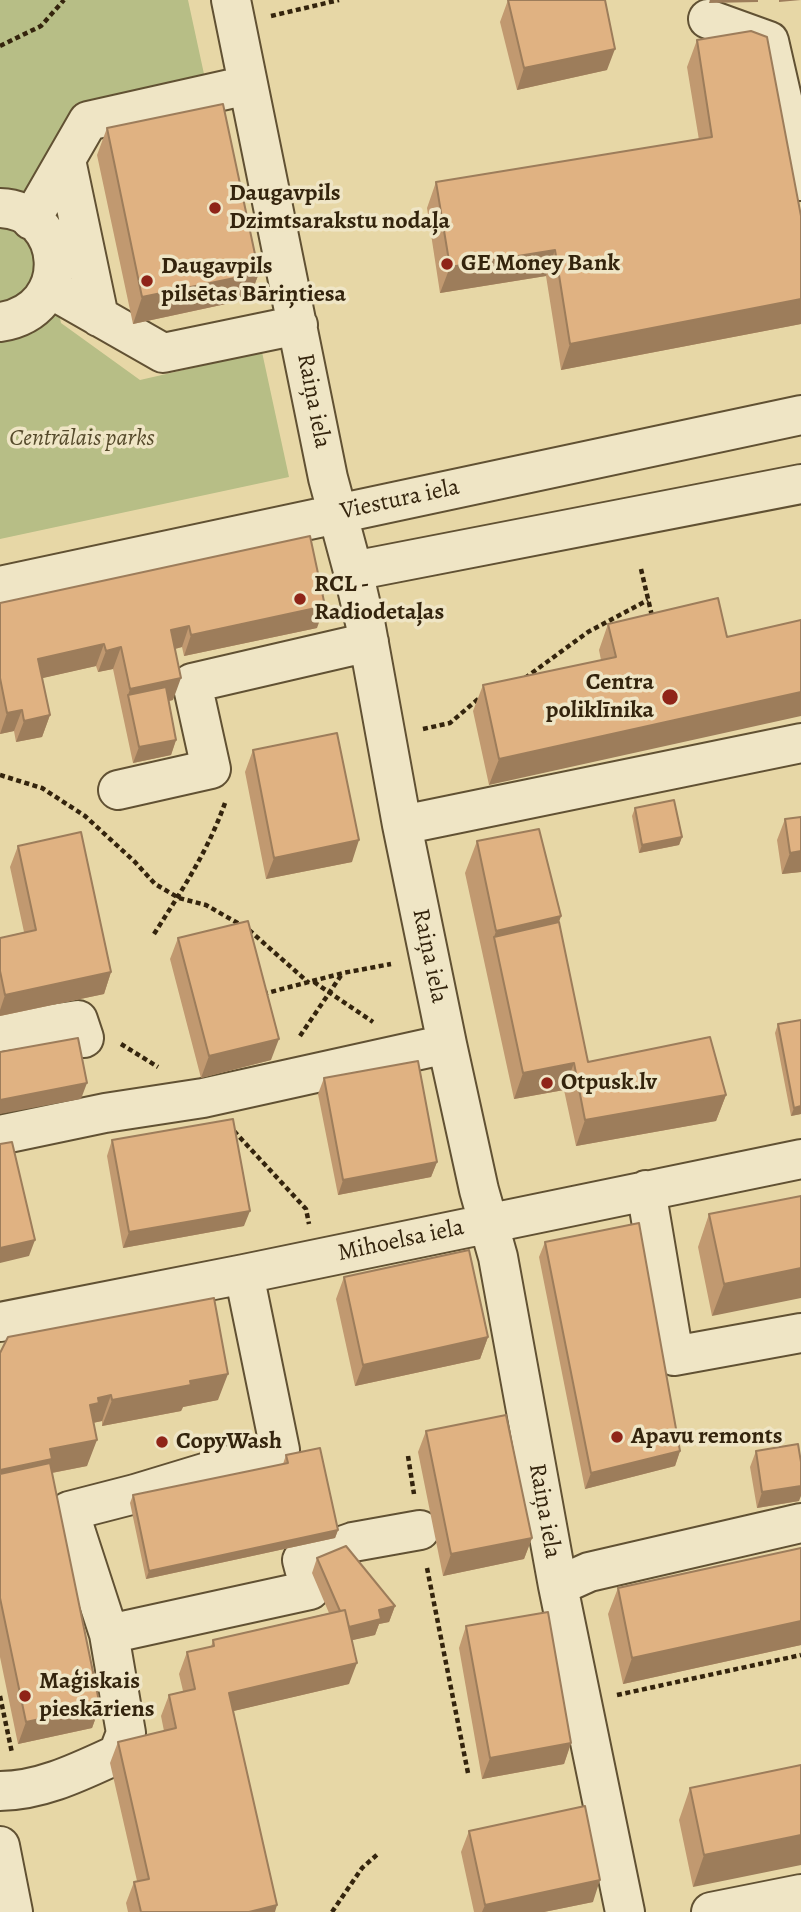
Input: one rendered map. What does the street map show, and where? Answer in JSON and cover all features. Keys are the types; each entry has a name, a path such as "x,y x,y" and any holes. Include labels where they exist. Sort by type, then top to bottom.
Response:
{"street":[{"name":"Raiņa iela","path":"231,0 328,478 354,571 369,642 402,825 430,1047 479,1190 498,1257 558,1586 625,1912"},
{"path":"708,19 769,41 801,181"},
{"path":"0,322 15,320 32,310 49,288 53,278 54,259 49,241 39,226 16,214 66,160 88,121 248,85"},
{"path":"66,160 99,317"},
{"path":"49,288 163,353 298,325"},
{"name":"Viestura iela","path":"0,586 801,415"},
{"path":"354,571 801,484"},
{"path":"118,790 211,769 192,683 369,642"},
{"path":"402,825 801,743"},
{"path":"0,1032 78,1020 84,1038"},
{"path":"0,1135 105,1113 267,1085 430,1047"},
{"name":"Mihoelsa iela","path":"0,1322 801,1159"},
{"path":"646,1190 674,1356 801,1333"},
{"path":"0,1791 19,1791 81,1772 118,1754 126,1733 109,1634 69,1511 280,1450 244,1273"},
{"path":"558,1586 589,1572 801,1523"},
{"path":"109,1634 310,1590 302,1560 353,1542 420,1530"},
{"path":"0,1846 13,1912"},
{"path":"711,1912 801,1894"}],"path":[{"path":"0,46 41,26 64,0"},
{"path":"270,17 339,0"},
{"path":"641,569 653,625"},
{"path":"522,680 588,632 648,600"},
{"path":"418,730 450,723 477,700 488,695"},
{"path":"0,775 41,788 85,816 155,884 179,898 205,905 249,930 311,982 430,1047"},
{"path":"155,934 202,858 227,796"},
{"path":"261,995 343,973 395,963"},
{"path":"267,1085 343,973"},
{"path":"84,1038 106,1035 153,1063 203,1098 306,1209 309,1224"},
{"path":"408,1456 468,1773"},
{"path":"615,1695 801,1655"},
{"path":"332,1912 362,1868 379,1853"}],"green space":[{"name":"Centrālais parks","path":"0,0 188,0 204,74 75,104 33,183 61,323 140,380 262,352 289,477 0,539"}],"building":[{"path":"508,0 605,0 615,49 524,68"},
{"path":"751,31 767,37 801,216 801,299 570,344 555,250 450,267 436,182 712,137 697,40"},
{"path":"223,104 259,273 142,297 107,128"},
{"path":"310,536 325,606 191,635 189,626 171,630 181,678 130,689 121,647 106,651 104,644 38,659 50,715 24,721 22,710 7,713 0,678 0,603"},
{"name":"Centra poliklīnika","path":"718,598 727,637 801,620 801,692 499,759 483,685 616,657 608,624"},
{"path":"166,687 176,740 139,747 128,695"},
{"path":"337,733 359,840 274,858 253,750"},
{"path":"674,800 682,837 642,845 635,808"},
{"path":"801,817 801,851 790,853 785,819"},
{"path":"539,829 561,916 496,931 477,841"},
{"path":"81,832 111,972 5,995 0,971 0,938 36,930 18,846"},
{"path":"248,921 279,1039 209,1056 178,938"},
{"path":"559,922 588,1062 710,1037 726,1095 585,1120 574,1063 523,1073 494,937"},
{"path":"801,1020 801,1106 794,1108 778,1024"},
{"path":"78,1038 87,1083 0,1100 0,1052"},
{"path":"418,1061 437,1162 343,1180 324,1078"},
{"path":"233,1119 250,1211 129,1232 112,1140"},
{"path":"12,1142 35,1240 0,1248 0,1144"},
{"path":"801,1196 801,1268 724,1284 709,1214"},
{"path":"639,1223 680,1451 591,1473 545,1242"},
{"path":"469,1250 488,1337 363,1365 344,1277"},
{"path":"214,1298 228,1374 190,1381 191,1385 112,1400 111,1395 98,1398 99,1403 90,1405 97,1440 50,1449 52,1459 0,1470 0,1353 8,1337"},
{"path":"506,1415 532,1538 451,1554 426,1431"},
{"path":"798,1444 801,1486 762,1492 756,1451"},
{"path":"320,1448 338,1530 149,1571 133,1495 288,1463 286,1455"},
{"path":"50,1463 100,1706 26,1722 0,1598 0,1474"},
{"path":"346,1546 395,1606 379,1610 381,1619 349,1627 345,1610 340,1611 317,1558"},
{"path":"801,1548 801,1621 632,1658 618,1588"},
{"path":"345,1610 357,1663 229,1693 277,1905 249,1912 141,1912 134,1882 149,1879 118,1742 176,1728 169,1695 195,1689 187,1652 214,1646 213,1640"},
{"path":"548,1612 571,1743 490,1758 466,1626"},
{"path":"801,1765 801,1835 704,1855 690,1788"},
{"path":"585,1806 600,1880 485,1905 469,1831"}],"place":[{"name":"Daugavpils Dzimtsarakstu nodaļa","path":"215,208"},
{"name":"GE Money Bank","path":"447,264"},
{"name":"Daugavpils pilsētas Bāriņtiesa","path":"147,281"},
{"name":"RCL - Radiodetaļas","path":"300,599"},
{"name":"Centra poliklīnika","path":"670,697"},
{"name":"Otpusk.lv","path":"547,1083"},
{"name":"Apavu remonts","path":"617,1437"},
{"name":"CopyWash","path":"162,1442"},
{"name":"Maģiskais pieskāriens","path":"25,1696"}]}
